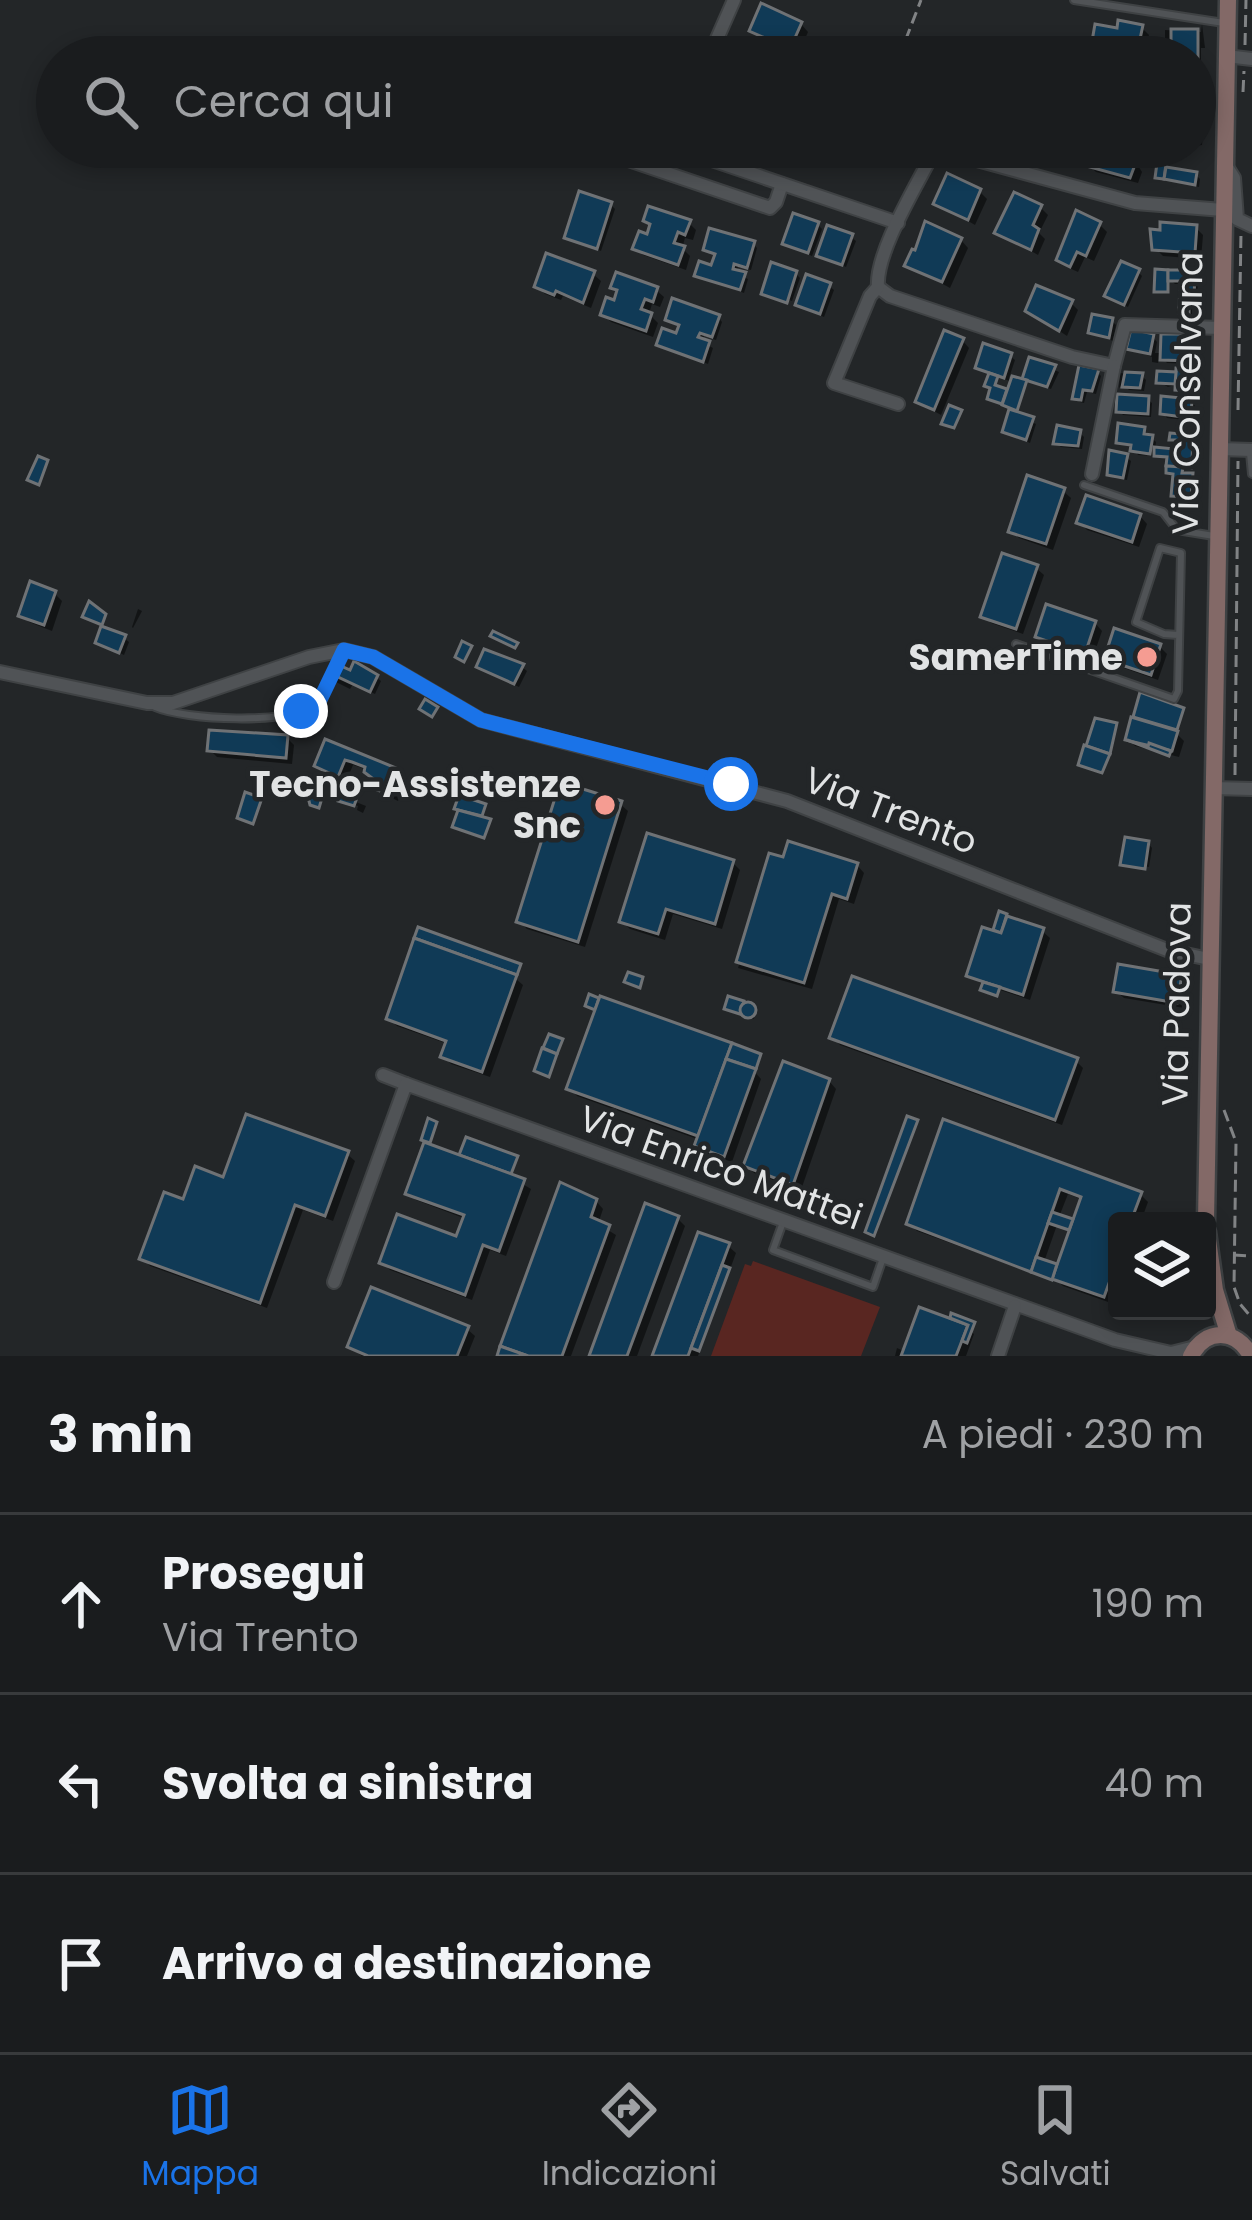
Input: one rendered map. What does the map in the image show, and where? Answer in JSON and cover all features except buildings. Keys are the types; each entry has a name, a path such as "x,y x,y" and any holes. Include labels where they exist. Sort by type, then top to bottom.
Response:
{"main road":[{"name":"Via Conselvana","path":"1212,788 1218,536 1228,453 1221,328 1223,210 1241,56 1227,23 1228,0"},
{"name":"Via Padova","path":"1206,1212 1212,788"},
{"path":"1216,1293 1231,1336 1250,1356"},
{"path":"1196,1348 1217,1334 1231,1336"}],"street":[{"path":"718,36 734,0"},
{"path":"1225,164 1234,178 1234,211 1247,224"},
{"path":"652,168 770,208 782,184"},
{"path":"735,168 898,223"},
{"path":"898,404 833,382 878,287 898,223 926,168"},
{"path":"1006,168 1135,203 1223,210"},
{"path":"878,287 1072,357 1114,366"},
{"path":"1088,480 1125,325 1221,328"},
{"path":"1228,453 1251,450"},
{"path":"0,672 146,703 173,703 309,657 344,650"},
{"name":"Via Trento","path":"344,650 373,657 481,720 787,801 1167,950 1209,959"},
{"path":"1212,788 1252,789"},
{"name":"Via Enrico Mattei","path":"383,1075 1114,1340 1171,1353 1196,1348"},
{"path":"334,1282 406,1084"},
{"path":"998,1356 1015,1306"},
{"path":"1231,1336 1252,1334"},
{"name":"Via Enrico Mattei","path":"1114,1340 1148,1356"}],"lane":[{"path":"1074,0 1227,23"},
{"path":"1251,450 1252,473"},
{"path":"1088,480 1163,512 1177,530 1218,536"},
{"path":"1173,550 1177,530"},
{"path":"1016,644 1174,699 1178,692 1180,553 1160,548 1136,622 1178,635"},
{"path":"146,703 163,711 198,716 301,711 318,704 344,650"},
{"path":"783,1222 773,1250 873,1287 883,1258"}],"path":[{"path":"907,36 921,0"},
{"path":"1241,56 1246,0"},
{"path":"1238,412 1247,224"},
{"path":"1228,453 1235,776"},
{"path":"1223,1104 1236,1142 1234,1287 1252,1318"},
{"path":"1220,1256 1252,1256"}],"shaded area":[{"path":"753,1261 880,1307 861,1356 711,1356 745,1264 751,1266"}],"place":[{"name":"SamerTime","path":"1147,657"},
{"name":"Tecno-Assistenze Snc","path":"605,805"}],"route":[{"path":"301,711 318,704 344,650 373,657 481,720 731,784"}]}
